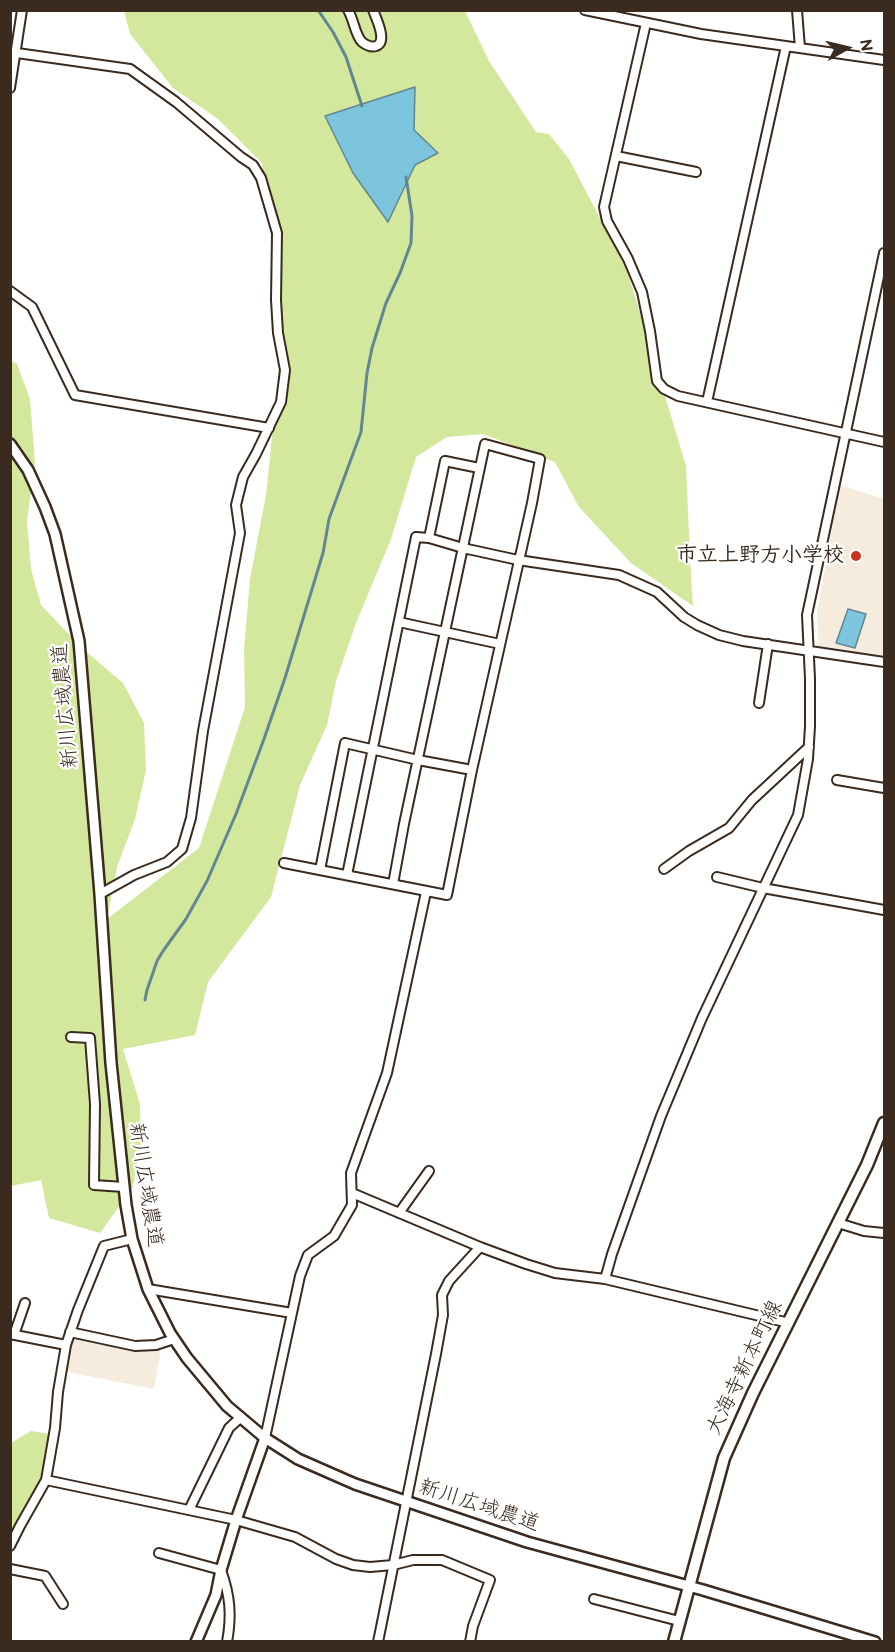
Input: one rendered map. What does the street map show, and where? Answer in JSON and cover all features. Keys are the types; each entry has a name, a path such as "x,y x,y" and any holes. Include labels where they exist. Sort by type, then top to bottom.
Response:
{"main road":[{"name":"大海寺新本町線","path":"674,1641 724,1458 753,1393 867,1165 885,1123"}],"street":[{"path":"10,88 13,52 22,10"},
{"path":"348,10 360,40 374,47 382,40 380,26 373,10"},
{"path":"585,10 701,34 885,60"},
{"path":"797,10 800,48"},
{"path":"646,23 604,207 607,221 628,259 642,292 657,381 664,389 678,396 885,442"},
{"path":"708,402 786,46"},
{"path":"13,52 129,69 176,102 253,165 261,178 277,233 276,300 278,333 285,370 281,402 270,428 243,477 236,505 240,533 203,731 191,818 182,849 167,862 134,875 100,894"},
{"path":"616,156 696,172"},
{"path":"605,1279 661,1116 702,1018 798,815 808,759 810,679 808,605 885,253"},
{"path":"10,291 32,307 75,395 270,428"},
{"name":"新川広域農道","path":"10,444 28,470 55,534 79,641 100,894 111,1063 124,1187 132,1239 148,1288 174,1339 227,1406 265,1438 298,1459 356,1484 527,1542 875,1641"},
{"path":"284,863 447,895 540,459 485,444 478,468 393,884"},
{"path":"429,538 445,461 478,468"},
{"path":"347,875 416,537 429,538 518,560 619,575 657,592 684,617 697,626 719,635 743,641 885,662"},
{"path":"399,622 500,644"},
{"path":"759,703 768,644"},
{"path":"320,870 345,742 418,760 472,770"},
{"path":"664,869 689,851 729,828 752,800 808,747"},
{"path":"837,780 885,788"},
{"path":"717,877 763,888 885,910"},
{"path":"196,1641 216,1595 236,1520 265,1438 300,1276 308,1255 334,1236 352,1205 351,1173 387,1073 426,891"},
{"path":"71,1037 90,1038 95,1104 94,1185 124,1187"},
{"path":"399,1213 429,1171"},
{"path":"352,1193 480,1247 555,1273 605,1279 789,1323"},
{"path":"838,1223 864,1231 885,1233"},
{"path":"10,1546 46,1480 66,1345 104,1246 132,1239"},
{"path":"378,1641 443,1315 442,1295 449,1281 480,1247"},
{"path":"148,1288 292,1313"},
{"path":"25,1303 12,1334 66,1345"},
{"path":"70,1332 135,1346 156,1345 174,1339"},
{"path":"189,1510 229,1428 241,1417"},
{"path":"46,1480 236,1520 295,1537 336,1559 353,1565 370,1567 413,1560 442,1560 490,1580 473,1626 470,1641"},
{"path":"159,1553 221,1570"},
{"path":"10,1569 45,1576 63,1604"},
{"path":"221,1570 228,1590 231,1619 226,1641"},
{"path":"594,1599 679,1621"}],"shaded area":[{"name":"市立上野方小学校","path":"840,485 884,499 884,656 818,646 817,612"},
{"path":"72,1337 135,1349 161,1350 154,1389 67,1372"}],"green space":[{"path":"124,11 465,11 489,61 536,132 549,134 569,159 627,270 686,466 693,606 631,563 579,507 555,462 483,434 447,437 416,457 391,539 356,623 336,681 327,725 300,785 271,897 208,982 195,1035 123,1049 140,1104 141,1144 133,1187 100,1233 49,1218 41,1180 11,1186 10,360 17,364 30,399 35,463 27,521 31,569 41,605 82,648 123,683 144,723 146,770 135,819 117,867 107,919 199,848 245,707 244,649 250,579 266,495 282,319 278,268 262,163 218,119 173,88 130,34"},
{"path":"31,1431 50,1434 41,1478 11,1535 11,1443"}],"water":[{"path":"415,87 414,130 438,153 415,165 388,222 353,173 325,116"},
{"path":"848,609 866,614 855,648 836,643"}],"waterway":[{"path":"318,10 346,57 362,106"},
{"path":"145,1000 157,961 186,919 207,881 236,814 285,678 323,553 329,519 361,432 372,348 386,303 411,243 412,216 406,177"}],"place":[{"name":"市立上野方小学校","path":"856,556"}]}
